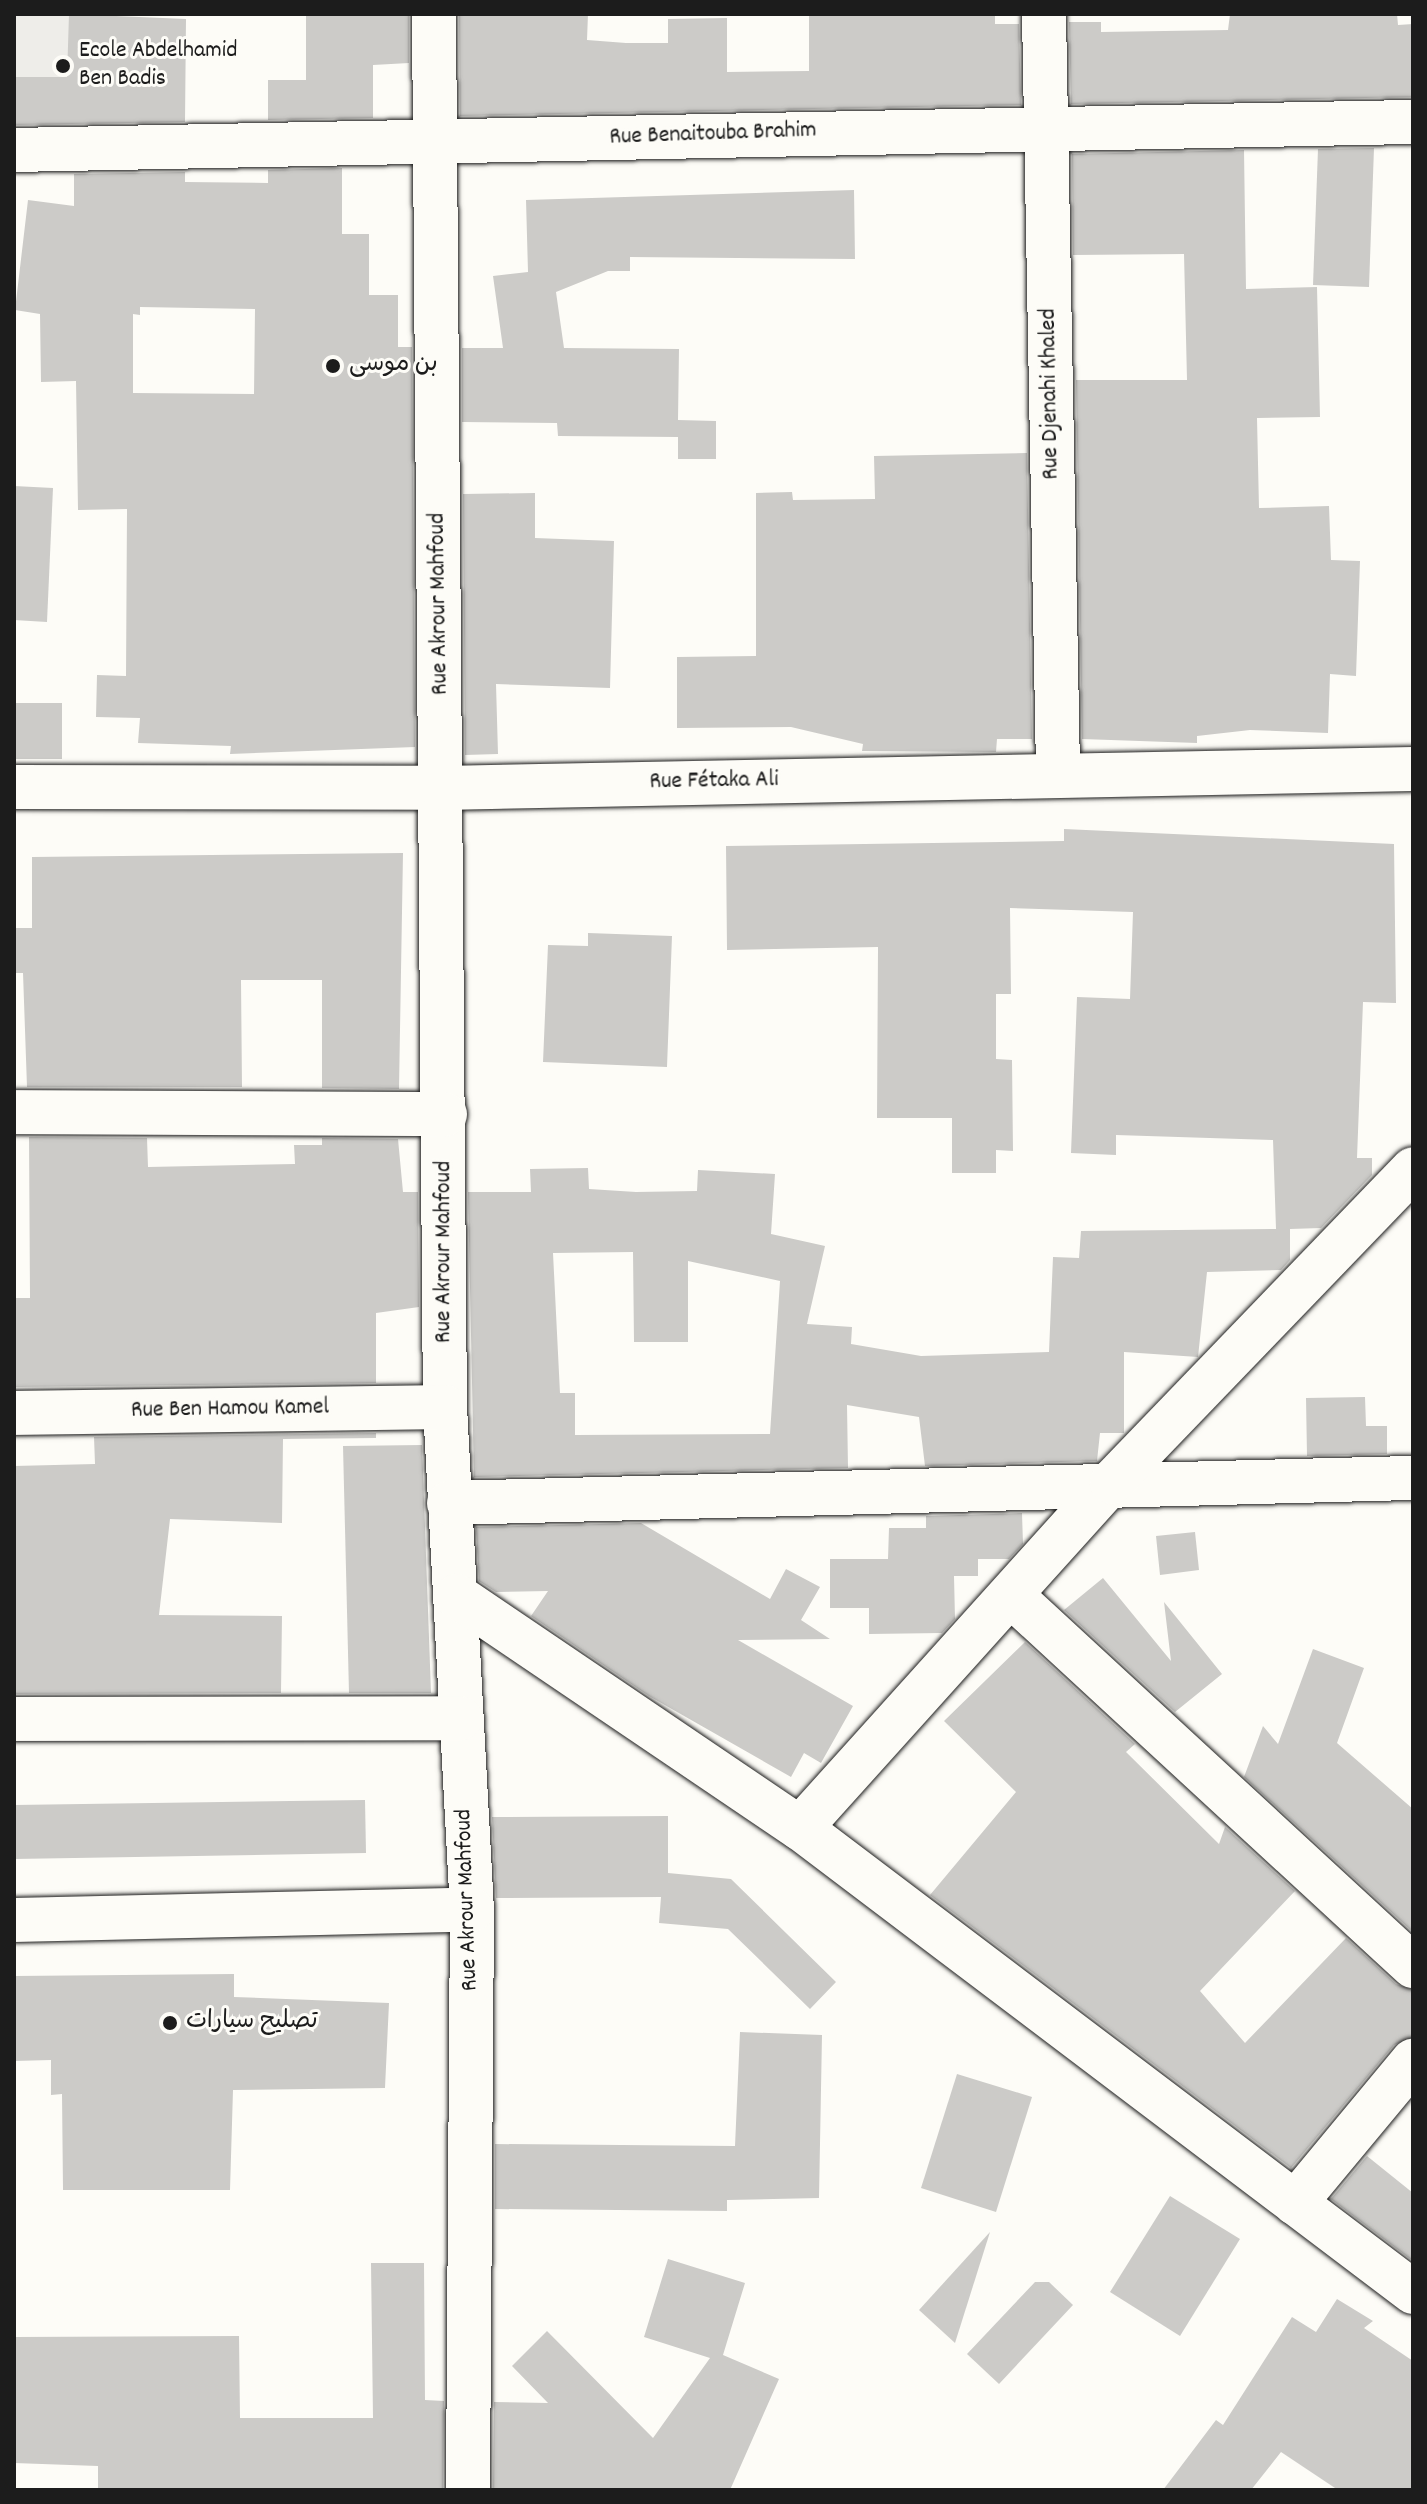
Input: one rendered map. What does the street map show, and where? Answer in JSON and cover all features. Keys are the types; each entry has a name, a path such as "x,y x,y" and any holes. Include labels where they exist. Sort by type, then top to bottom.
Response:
{"street":[{"name":"Rue Akrour Mahfoud","path":"434,14 445,1407 472,1910 468,2490"},
{"name":"Rue Djenahi Khaled","path":"1044,14 1058,774"},
{"name":"Rue Benaitouba Brahim","path":"14,150 436,144 1045,125 1413,122"},
{"name":"Rue Fétaka Ali","path":"14,787 442,788 1413,769"},
{"path":"14,1112 445,1114"},
{"path":"800,1828 1014,1598 1112,1482 1413,1169"},
{"name":"Rue Ben Hamou Kamel","path":"14,1413 445,1407"},
{"path":"449,1503 1112,1482 1413,1478"},
{"path":"457,1596 800,1828 1413,2292"},
{"path":"1014,1598 1413,1966"},
{"path":"14,1719 460,1718"},
{"path":"14,1920 472,1910"},
{"path":"1295,2203 1413,2061"}],"shaded area":[{"name":"Ecole Abdelhamid Ben Badis","path":"14,14 111,14 111,118 14,118"}],"building":[{"path":"69,14 186,19 185,122 14,125 14,77 67,77"},
{"path":"306,14 409,14 409,63 373,65 373,118 268,120 268,80 306,80"},
{"path":"459,14 588,14 587,40 626,43 668,43 668,19 727,18 727,72 809,71 809,14 995,14 995,24 1019,24 1021,105 460,116"},
{"path":"1230,14 1397,14 1398,25 1413,24 1413,97 1071,104 1069,22 1101,22 1101,32 1228,30"},
{"path":"1374,148 1369,287 1313,285 1318,149"},
{"path":"1244,150 1246,289 1317,287 1320,417 1257,418 1259,508 1329,506 1331,560 1360,561 1356,676 1330,674 1328,733 1250,730 1197,736 1197,743 1082,739 1076,380 1187,380 1184,254 1073,255 1072,154"},
{"path":"342,168 342,234 369,234 369,295 398,295 398,347 412,347 415,747 230,754 231,746 138,743 140,718 96,717 97,675 126,676 127,509 78,510 76,381 41,382 40,314 15,310 28,200 74,206 74,174 185,172 185,182 268,183 268,170","holes":["140,307 255,309 254,394 133,393 133,314 140,315"]},
{"path":"854,190 855,259 630,257 630,271 608,271 556,292 564,348 679,349 678,420 716,421 716,459 678,459 678,437 558,436 557,423 462,422 462,348 503,348 493,276 528,272 526,200"},
{"path":"1027,453 1032,739 997,739 996,752 862,751 863,744 791,727 677,728 677,657 756,656 756,493 792,492 793,500 875,499 874,456"},
{"path":"14,486 53,488 47,622 14,620"},
{"path":"535,493 535,538 614,541 610,688 496,684 498,754 465,755 463,494"},
{"path":"14,703 62,703 62,759 14,759"},
{"path":"1064,829 1394,844 1396,1003 1363,1002 1357,1158 1372,1158 1372,1175 1321,1228 1290,1229 1290,1260 1281,1270 1207,1272 1198,1357 1124,1352 1124,1433 1100,1433 1097,1461 925,1466 919,1417 847,1405 848,1468 474,1477 468,1192 531,1192 530,1169 588,1168 589,1189 636,1192 697,1191 698,1170 775,1174 771,1234 825,1246 807,1324 852,1327 851,1344 921,1356 1049,1352 1053,1257 1079,1258 1081,1231 1276,1229 1273,1140 1116,1135 1116,1155 1071,1153 1077,997 1130,999 1133,912 1010,908 1011,994 996,994 996,1059 1012,1060 1013,1151 996,1150 996,1173 952,1173 952,1118 877,1118 878,947 727,950 726,846 1064,841","holes":["633,1252 634,1342 688,1342 688,1261 780,1281 770,1434 575,1435 575,1393 560,1393 553,1253"]},
{"path":"403,853 399,1089 322,1088 322,980 241,980 242,1087 27,1087 23,973 14,973 14,928 32,928 32,857"},
{"path":"588,933 672,936 667,1067 543,1062 548,945 588,946"},
{"path":"29,1137 147,1138 148,1167 295,1164 294,1145 322,1145 322,1138 398,1139 403,1192 418,1192 419,1307 376,1313 376,1383 14,1387 14,1298 30,1298"},
{"path":"1365,1397 1366,1426 1387,1426 1387,1454 1307,1456 1306,1398"},
{"path":"376,1433 376,1438 283,1439 282,1523 170,1519 159,1615 282,1616 281,1693 14,1694 14,1466 95,1464 94,1437"},
{"path":"422,1445 431,1693 349,1693 343,1446"},
{"path":"1022,1513 1023,1544 1009,1559 978,1559 978,1576 954,1576 955,1619 942,1633 869,1634 869,1608 830,1608 830,1559 888,1559 889,1528 926,1528 926,1516"},
{"path":"641,1523 770,1599 786,1569 820,1587 801,1620 830,1639 738,1640 853,1706 821,1763 804,1753 791,1777 649,1696 531,1616 548,1591 496,1592 479,1581 476,1527"},
{"path":"1195,1532 1199,1570 1160,1575 1156,1536"},
{"path":"1103,1578 1171,1661 1164,1602 1222,1674 1175,1712 1064,1610"},
{"path":"1025,1642 1135,1744 1126,1752 1219,1844 1225,1827 1295,1891 1200,1991 1245,2043 1346,1938 1396,1984 1413,1990 1413,2037 1394,2045 1291,2168 930,1895 1016,1792 944,1721"},
{"path":"1313,1649 1364,1668 1337,1743 1413,1809 1413,1932 1244,1777 1263,1726 1278,1744"},
{"path":"365,1800 366,1853 14,1859 14,1805"},
{"path":"668,1816 668,1873 731,1879 836,1982 810,2009 728,1929 659,1923 661,1897 496,1898 492,1817"},
{"path":"234,1974 234,1997 389,2003 385,2088 233,2090 230,2190 63,2190 62,2094 51,2095 51,2060 14,2061 14,1976"},
{"path":"740,2032 822,2035 819,2198 727,2200 727,2211 495,2209 495,2144 735,2146"},
{"path":"957,2074 1032,2097 996,2212 921,2188"},
{"path":"1367,2156 1413,2193 1413,2261 1331,2199"},
{"path":"1170,2196 1240,2239 1180,2336 1110,2292"},
{"path":"990,2232 955,2343 919,2310"},
{"path":"668,2259 745,2283 723,2355 779,2379 730,2490 493,2490 494,2402 548,2403 512,2366 547,2331 653,2438 710,2358 644,2337"},
{"path":"371,2263 424,2263 425,2400 444,2401 443,2490 98,2490 98,2466 14,2463 14,2337 239,2336 240,2418 373,2418"},
{"path":"1035,2282 1049,2282 1073,2305 999,2384 967,2354"},
{"path":"1337,2299 1373,2321 1364,2328 1413,2361 1413,2490 1338,2490 1281,2452 1251,2490 1163,2490 1216,2420 1223,2425 1292,2317 1316,2332"}],"place":[{"name":"Ecole Abdelhamid Ben Badis","path":"63,66"},
{"name":"بن موسى","path":"333,366"},
{"name":"تصليح سيارات","path":"170,2023"}]}
